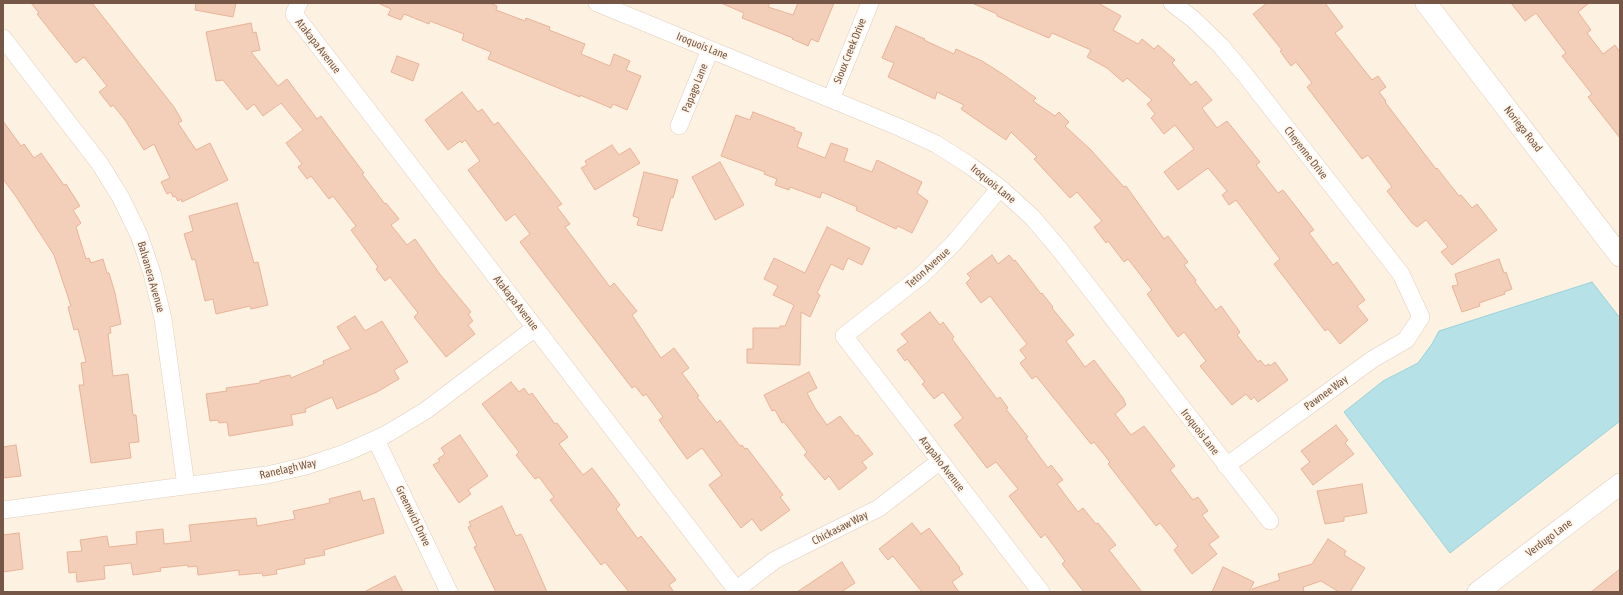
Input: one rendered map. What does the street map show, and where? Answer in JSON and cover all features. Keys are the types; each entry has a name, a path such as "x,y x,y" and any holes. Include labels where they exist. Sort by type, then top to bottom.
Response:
{"street":[{"name":"Iroquois Lane","path":"597,3 901,128 936,144 969,164 1000,188 1032,217 1060,250 1270,521"},
{"name":"Sioux Creek Drive","path":"831,99 870,3"},
{"name":"Cheyenne Drive","path":"1172,3 1193,19 1221,46 1246,76 1401,274 1421,317"},
{"name":"Noriega Road","path":"1426,3 1620,256"},
{"name":"Atakapa Avenue","path":"296,9 535,328 737,591"},
{"name":"Balvanera Avenue","path":"3,38 100,164 121,198 138,235 152,273 163,319 186,486"},
{"name":"Papago Lane","path":"679,126 710,50"},
{"name":"Teton Avenue","path":"844,336 922,275 953,244 1000,188"},
{"name":"Pawnee Way","path":"1226,466 1373,359 1406,340 1421,317"},
{"name":"Ranelagh Way","path":"3,510 267,475 306,466 345,453 376,440 425,411 535,328"},
{"name":"Arapaho Avenue","path":"844,336 1041,592"},
{"name":"Greenwich Drive","path":"376,440 450,592"},
{"name":"Chickasaw Way","path":"737,591 775,560 879,508 940,461"},
{"name":"Verdugo Lane","path":"1478,592 1620,484"}],"water":[{"path":"1592,282 1620,318 1620,421 1450,553 1344,412 1383,381 1418,363 1432,344 1439,331"}],"building":[{"path":"31,3 92,3 174,107 182,121 178,123 196,150 210,143 228,180 182,202 181,199 178,201 175,196 173,197 171,192 167,194 161,182 170,178 154,144 144,150 125,120 113,105 111,107 99,92 107,86 84,57 76,63 37,14 39,13"},
{"path":"196,3 236,3 233,17 195,10"},
{"path":"378,3 490,3 497,6 496,10 525,21 526,18 550,27 549,30 585,44 581,54 610,66 614,54 630,61 626,70 641,76 627,110 613,104 611,108 580,95 580,97 488,59 491,52 462,40 464,34 430,21 429,24 404,14 401,20 388,15 391,9"},
{"path":"721,3 770,3 768,7 793,15 798,3 834,3 818,42 811,39 808,46 792,39 793,38 742,18 744,13"},
{"path":"972,3 1098,3 1121,16 1113,30 1138,44 1142,39 1154,49 1158,45 1175,60 1172,63 1191,85 1196,81 1212,100 1202,108 1217,128 1227,121 1260,162 1256,165 1278,193 1283,190 1314,230 1309,233 1333,265 1337,262 1365,300 1357,306 1368,320 1340,344 1328,329 1325,331 1274,264 1280,259 1236,200 1229,205 1222,195 1227,191 1208,168 1178,190 1164,172 1194,149 1175,125 1164,134 1151,118 1155,114 1147,104 1152,100 1127,78 1123,82 1107,68 1087,57 1091,50 1052,33 1049,38 997,16 997,14"},
{"path":"1267,3 1325,3 1343,27 1335,33 1372,80 1378,76 1386,87 1379,92 1386,101 1385,102 1436,169 1437,168 1459,196 1461,195 1472,208 1477,204 1497,230 1452,265 1441,252 1448,247 1426,220 1417,227 1412,223 1387,191 1392,187 1368,155 1362,159 1307,87 1312,83 1296,62 1291,66 1280,51 1282,50 1253,14"},
{"path":"1511,3 1589,3 1578,12 1591,30 1587,33 1603,54 1615,45 1620,52 1620,138 1588,97 1592,94 1562,56 1566,53 1536,13 1525,21"},
{"path":"251,23 253,33 256,32 260,50 251,52 278,86 287,79 317,119 321,116 364,173 362,174 385,204 386,203 399,219 391,225 407,245 415,239 439,273 471,312 468,314 473,321 468,325 475,334 446,357 414,317 418,313 390,277 385,281 376,269 378,267 351,230 356,226 333,196 329,199 311,176 307,179 298,167 302,164 286,143 303,130 281,103 263,116 254,104 247,110 223,80 216,81 206,32"},
{"path":"896,26 954,54 956,49 982,61 1036,98 1033,101 1055,116 1059,112 1069,122 1065,126 1091,150 1124,187 1126,186 1164,239 1168,236 1188,262 1184,265 1196,280 1195,282 1216,310 1221,306 1240,332 1237,335 1258,362 1260,360 1265,366 1269,364 1270,366 1275,362 1288,380 1258,402 1254,397 1251,400 1246,394 1232,405 1200,366 1206,361 1184,332 1178,337 1147,294 1152,290 1128,259 1124,262 1108,241 1106,243 1094,227 1102,221 1077,192 1070,198 1034,159 1037,157 1011,132 1006,140 961,109 964,105 937,92 935,99 888,77 894,63 882,58"},
{"path":"397,56 419,64 413,81 391,72"},
{"path":"462,92 478,112 482,109 494,125 498,122 562,204 557,207 570,224 565,227 610,287 614,283 637,311 632,315 661,358 674,348 689,368 682,373 699,396 697,397 717,423 720,420 740,446 742,445 745,449 747,448 783,495 780,497 790,510 761,531 752,519 741,528 709,485 722,475 702,448 687,459 659,420 663,417 646,394 643,396 635,386 632,388 545,275 520,242 530,234 515,214 506,221 468,170 480,161 465,140 462,143 460,141 448,150 425,120"},
{"path":"753,112 795,128 794,130 802,133 797,147 825,158 831,143 848,149 844,161 872,172 877,160 922,182 917,193 928,201 912,233 898,226 896,229 856,210 857,207 822,192 820,198 790,187 789,190 775,185 777,179 764,174 765,172 721,156 736,115 750,120"},
{"path":"3,121 21,146 24,144 34,158 41,153 64,185 66,184 80,206 73,210 81,223 76,227 86,259 89,258 91,263 103,259 107,273 109,273 115,293 121,324 110,327 111,333 108,334 113,376 128,374 133,415 136,415 139,442 129,443 131,458 91,463 79,385 84,385 81,363 86,362 78,329 74,330 68,307 71,306 54,255 3,179"},
{"path":"612,145 619,155 630,148 640,163 595,190 581,168 587,165 585,161"},
{"path":"720,162 744,205 715,220 692,177"},
{"path":"644,172 678,180 673,198 671,197 662,231 637,225 639,218 633,216"},
{"path":"237,203 254,263 258,262 268,305 251,309 250,306 216,314 213,299 205,301 195,259 192,260 184,234 193,231 189,216"},
{"path":"827,227 870,248 862,265 848,258 843,270 831,264 817,293 820,295 810,317 801,312 800,365 747,363 747,349 753,349 753,328 780,328 780,326 785,326 794,305 773,295 778,286 764,279 774,258 805,273"},
{"path":"992,255 998,264 1009,255 1014,261 1015,260 1074,335 1066,341 1085,367 1094,360 1123,398 1126,405 1115,414 1131,435 1144,426 1175,466 1170,470 1193,500 1198,497 1208,511 1202,515 1219,537 1209,544 1217,554 1192,574 1174,550 1178,546 1160,523 1156,526 1108,464 1110,462 1094,442 1091,444 1036,376 1032,379 1020,363 1026,358 1020,350 1027,344 990,296 981,303 966,283 971,278 967,274"},
{"path":"1499,259 1504,273 1506,272 1512,289 1504,292 1505,294 1479,303 1480,306 1462,312 1452,286 1458,285 1455,274"},
{"path":"930,312 940,325 943,322 954,337 952,339 997,399 1000,397 1008,408 1006,409 1028,437 1026,438 1048,468 1051,465 1063,480 1057,484 1078,512 1083,508 1096,524 1098,523 1116,545 1109,550 1142,592 1084,592 1062,564 1065,561 1045,534 1041,538 1009,496 1018,489 996,462 987,468 954,425 963,418 943,392 934,399 922,384 925,382 907,359 905,361 897,350 908,342 901,334"},
{"path":"355,316 365,331 382,321 408,362 394,370 399,379 377,392 337,409 332,397 305,409 306,412 291,415 293,425 229,436 227,422 219,423 218,420 210,421 206,394 227,391 226,388 260,383 260,381 290,375 291,378 324,364 323,361 351,349 337,327"},
{"path":"809,372 817,388 807,393 827,425 840,416 873,454 862,462 867,468 839,490 829,476 825,480 804,455 807,452 784,422 782,423 775,410 772,411 764,395"},
{"path":"511,382 519,392 524,388 529,395 532,393 555,424 557,423 568,437 559,444 583,475 592,468 620,505 616,509 638,539 641,536 676,580 669,585 674,592 629,592 605,562 601,565 550,500 554,497 539,477 535,479 516,455 519,452 482,404"},
{"path":"1336,425 1348,440 1345,443 1354,454 1313,485 1301,469 1310,462 1301,451"},
{"path":"460,435 488,476 468,490 471,494 459,503 433,465 440,461 438,459 445,454 441,448"},
{"path":"16,445 21,476 3,478 3,447"},
{"path":"1362,484 1367,513 1344,517 1344,521 1325,524 1317,491"},
{"path":"360,491 363,501 374,498 384,533 324,550 325,555 304,559 305,564 276,570 277,574 263,576 262,573 239,575 239,570 198,575 197,566 188,567 188,565 160,568 161,571 133,575 131,563 104,566 105,579 77,582 76,572 69,573 67,552 82,551 80,540 107,536 109,547 137,544 136,532 163,529 164,544 191,541 189,525 256,518 257,526 295,519 293,511 330,503 329,499"},
{"path":"502,506 516,536 521,534 547,592 496,592 474,547 477,546 468,527 471,526 469,522"},
{"path":"912,523 921,534 929,528 960,568 959,569 963,574 952,582 959,592 922,592 893,556 888,560 879,549"},
{"path":"19,533 23,569 3,572 3,535"},
{"path":"1328,539 1346,551 1344,555 1365,568 1350,592 1339,592 1321,581 1303,587 1304,592 1252,592 1252,589 1280,580 1278,574 1312,564"},
{"path":"842,562 855,583 841,592 797,592"},
{"path":"1223,567 1254,582 1249,592 1212,592"},
{"path":"1620,569 1620,592 1591,592"},
{"path":"395,576 403,592 364,592"}]}
